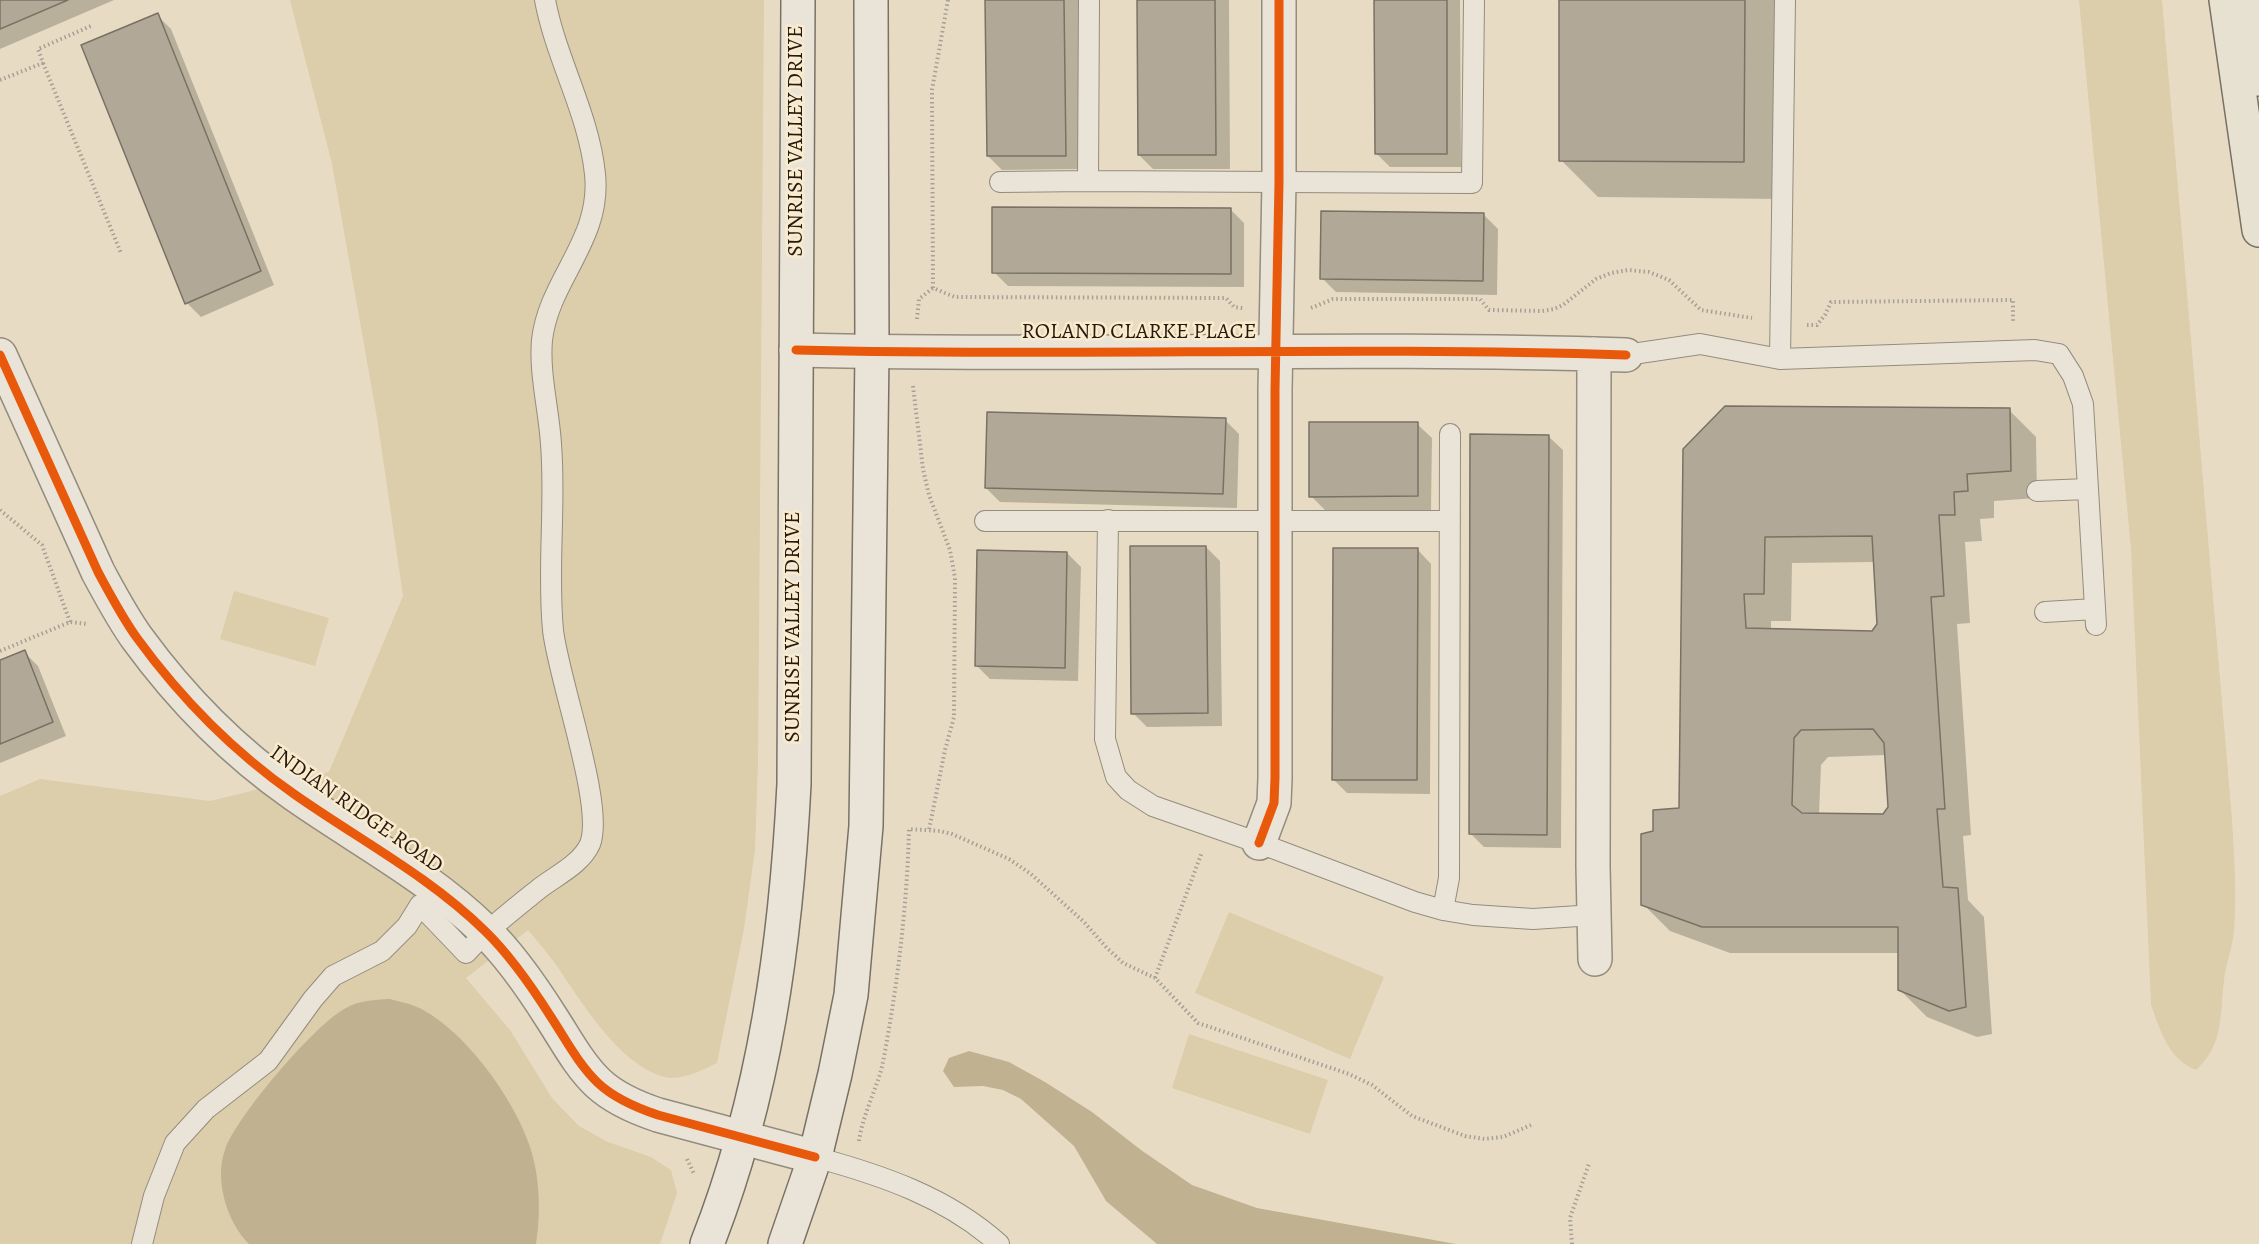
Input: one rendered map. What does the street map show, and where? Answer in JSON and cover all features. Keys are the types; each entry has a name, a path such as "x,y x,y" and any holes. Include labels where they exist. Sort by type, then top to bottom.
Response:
{"highway":[{"path":"2226,0 2259,230"},
{"path":"2252,0 2259,94"}],"street":[{"name":"SUNRISE VALLEY DRIVE","path":"707,1244 741,1138 756,1082 773,999 785,918 792,833 798,0"},
{"path":"785,1244 815,1157 851,995 867,826 872,352 871,0"},
{"path":"1259,843 1274,803 1275,778 1275,352 1279,182 1279,0"},
{"name":"ROLAND CLARKE PLACE","path":"796,350 1626,355"},
{"path":"1594,354 1595,959"},
{"name":"INDIAN RIDGE ROAD","path":"0,355 98,572 136,636 161,670 221,734 292,793 430,885 476,942 518,969 584,1067 609,1092 638,1108 815,1157"}],"lane":[{"path":"142,1244 154,1196 175,1143 206,1109 268,1061 313,999 333,976 382,951 407,926 420,905 476,942 577,862 590,844 593,823 581,754 553,634 550,593 553,505 551,444 542,341 548,313 585,238 595,210 595,174 584,123 545,0"},
{"path":"1088,182 1089,0"},
{"path":"1000,183 1472,183 1474,0"},
{"path":"1780,359 1785,0"},
{"path":"1626,355 1700,344 1780,359 2035,350 2059,354 2073,376 2083,404 2096,617 2045,612"},
{"path":"1443,910 1449,878 1450,434"},
{"path":"2037,491 2088,489"},
{"path":"985,520 1450,521"},
{"path":"1108,520 1105,740 1116,777 1128,790 1153,806 1415,902 1443,910 1473,915 1533,919 1594,915"},
{"path":"815,1157 855,1168 907,1187 950,1208 999,1244"}],"path":[{"path":"933,288 932,90 948,0"},
{"path":"91,26 38,50 121,253"},
{"path":"0,80 43,63"},
{"path":"933,288 955,297 1226,298 1234,308 1311,308 1333,298 1480,299 1489,310 1542,311 1563,305 1596,279 1628,270 1649,272 1669,280 1701,310 1751,316 1760,326 1817,325 1831,302 2013,300 2013,351"},
{"path":"929,830 954,717 955,578 950,550 929,495 923,469 913,390 913,352 919,299 933,288"},
{"path":"0,510 42,545 70,622 0,651"},
{"path":"1155,978 1212,826"},
{"path":"855,1168 861,1126 884,1060 904,933 909,829 952,834 1009,859 1031,874 1084,922 1122,963 1155,978 1198,1023 1349,1074 1372,1085 1412,1116 1465,1136 1485,1139 1503,1137 1531,1125"},
{"path":"1572,1244 1570,1218 1572,1207 1589,1164"}],"shaded area":[{"path":"290,0 764,0 758,763 755,850 744,929 717,1063 692,1074 671,1078 648,1070 631,1059 602,1029 528,930 466,978 510,1030 552,1098 579,1126 608,1142 651,1157 671,1170 677,1193 660,1244 0,1244 0,796 40,779 210,801 329,772 403,596 377,418 332,164"},
{"path":"2079,0 2162,0 2235,874 2233,936 2225,974 2219,1028 2212,1050 2196,1070 2172,1052 2151,1005 2131,549"},
{"path":"234,591 329,618 315,666 220,639"},
{"path":"1229,912 1384,977 1350,1059 1195,993"},
{"path":"390,999 417,1007 452,1031 484,1066 511,1106 533,1156 539,1206 536,1244 249,1244 234,1224 222,1187 222,1162 232,1135 244,1116 297,1051 333,1017 357,1003"},
{"path":"1189,1034 1328,1080 1310,1134 1172,1088"},
{"path":"969,1051 1009,1062 1045,1082 1092,1112 1141,1150 1192,1185 1257,1208 1456,1244 1157,1244 1106,1201 1074,1146 1021,1099 1003,1090 983,1086 954,1087 943,1071 949,1058"}],"building":[{"path":"0,0 68,0 0,29"},
{"path":"985,0 1064,0 1066,156 987,156"},
{"path":"1137,0 1215,0 1216,155 1138,155"},
{"path":"1374,0 1447,0 1447,154 1375,154"},
{"path":"1559,0 1745,0 1744,162 1559,161"},
{"path":"158,13 261,271 185,304 81,45"},
{"path":"992,207 1231,208 1231,274 992,273"},
{"path":"1321,211 1484,213 1483,281 1320,279"},
{"path":"1725,406 2010,408 2011,471 1967,474 1968,491 1954,492 1955,515 1939,515 1944,596 1931,597 1945,809 1937,809 1943,887 1958,888 1966,1007 1949,1011 1898,990 1898,927 1702,927 1641,905 1641,834 1653,831 1653,810 1679,808 1683,449","holes":["1872,536 1877,624 1872,631 1746,628 1744,594 1764,594 1765,537","1873,729 1884,743 1888,807 1883,814 1802,813 1792,805 1794,738 1801,730"]},
{"path":"987,412 1226,418 1223,494 985,488"},
{"path":"1309,422 1418,422 1418,496 1309,497"},
{"path":"1470,434 1549,435 1547,835 1469,834"},
{"path":"1130,546 1206,546 1208,713 1131,714"},
{"path":"1333,548 1418,548 1417,780 1332,780"},
{"path":"977,550 1067,552 1065,668 975,666"},
{"path":"25,650 53,722 0,744 0,660"}],"cycle path":[{"path":"1259,843 1274,803 1275,778 1275,390 1279,182 1279,0"},
{"path":"796,350 900,352 1419,351 1626,355"},
{"path":"0,355 98,572 116,605 171,681 229,742 272,778 318,811 417,875 485,931 521,972 585,1068 612,1094 658,1115 815,1157"}]}
